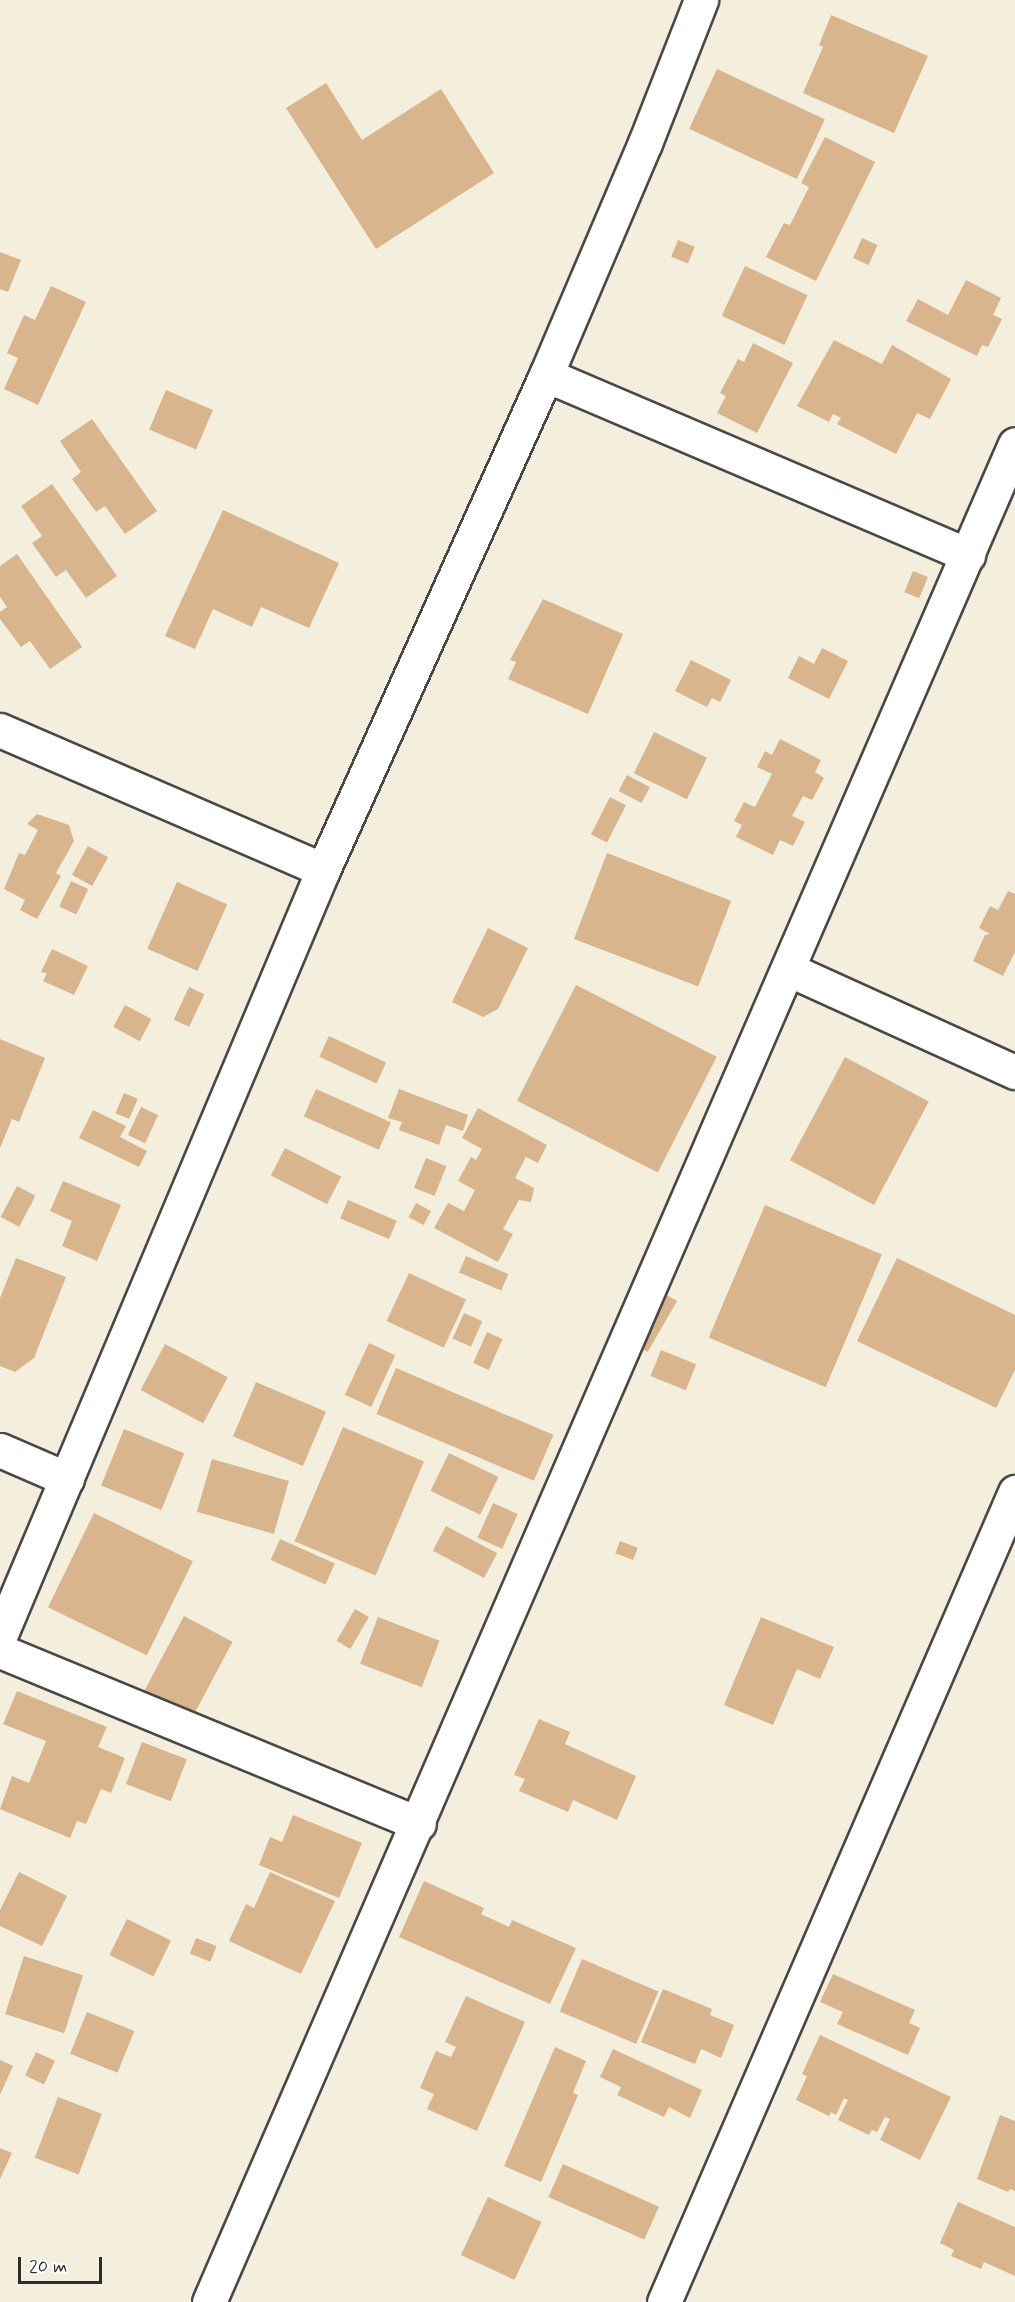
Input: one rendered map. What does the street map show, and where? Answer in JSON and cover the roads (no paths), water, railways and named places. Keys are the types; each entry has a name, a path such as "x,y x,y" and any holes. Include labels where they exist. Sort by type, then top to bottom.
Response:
{"street":[{"path":"0,1636 323,870 546,375 645,143 701,0"},
{"path":"546,375 968,555"},
{"path":"209,2302 790,970 1015,444"},
{"path":"0,730 323,870"},
{"path":"790,970 1015,1072"},
{"path":"0,1450 67,1479"},
{"path":"664,2302 1015,1492"},
{"path":"0,1651 419,1824"}]}
